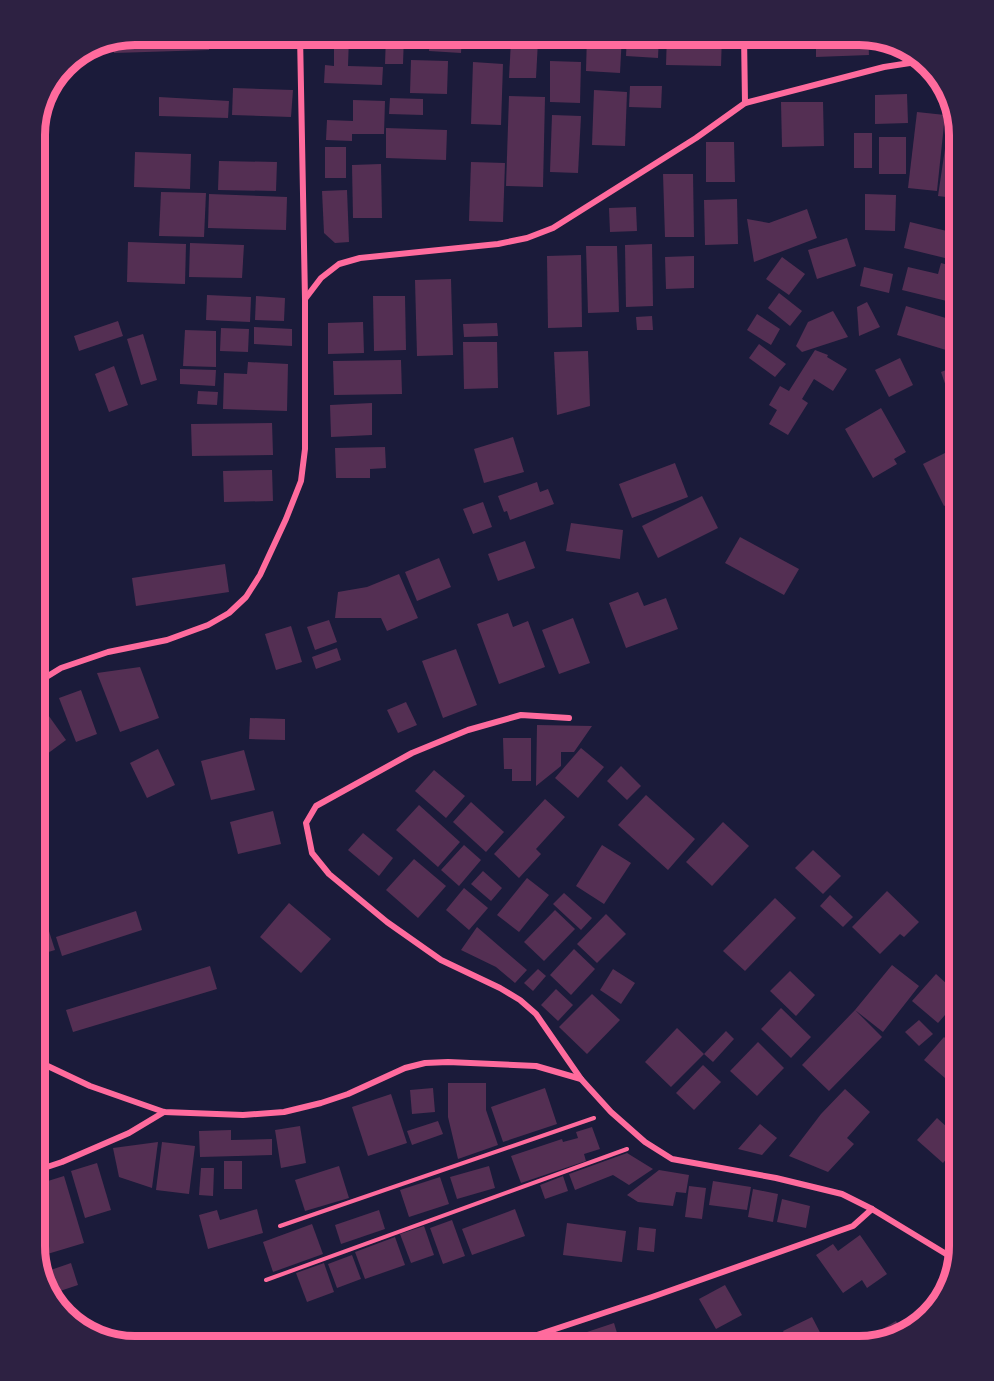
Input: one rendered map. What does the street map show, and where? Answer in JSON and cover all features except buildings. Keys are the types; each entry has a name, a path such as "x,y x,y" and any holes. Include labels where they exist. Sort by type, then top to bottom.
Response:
{"street":[{"path":"45,678 61,668 108,652 167,640 208,625 229,613 246,597 264,566 286,519 301,481 305,449 300,45"},
{"path":"744,45 745,103"},
{"path":"305,299 321,279 339,264 360,258 498,244 527,238 553,228 696,138 745,103 884,67 912,63"},
{"path":"568,718 521,715 468,730 412,753 316,806 306,823 312,853 329,874 387,922 441,960 520,1000 536,1014 581,1079 611,1112 645,1143 672,1159 776,1178 842,1194 872,1209 948,1255"},
{"path":"45,1065 90,1086 164,1112 243,1115 285,1112 321,1103 348,1094 405,1068 425,1063 536,1066 581,1079"},
{"path":"45,1167 129,1133 164,1112"},
{"path":"534,1336 853,1226 872,1209"}],"path":[{"path":"280,1226 611,1112"},
{"path":"266,1280 645,1143"}]}
